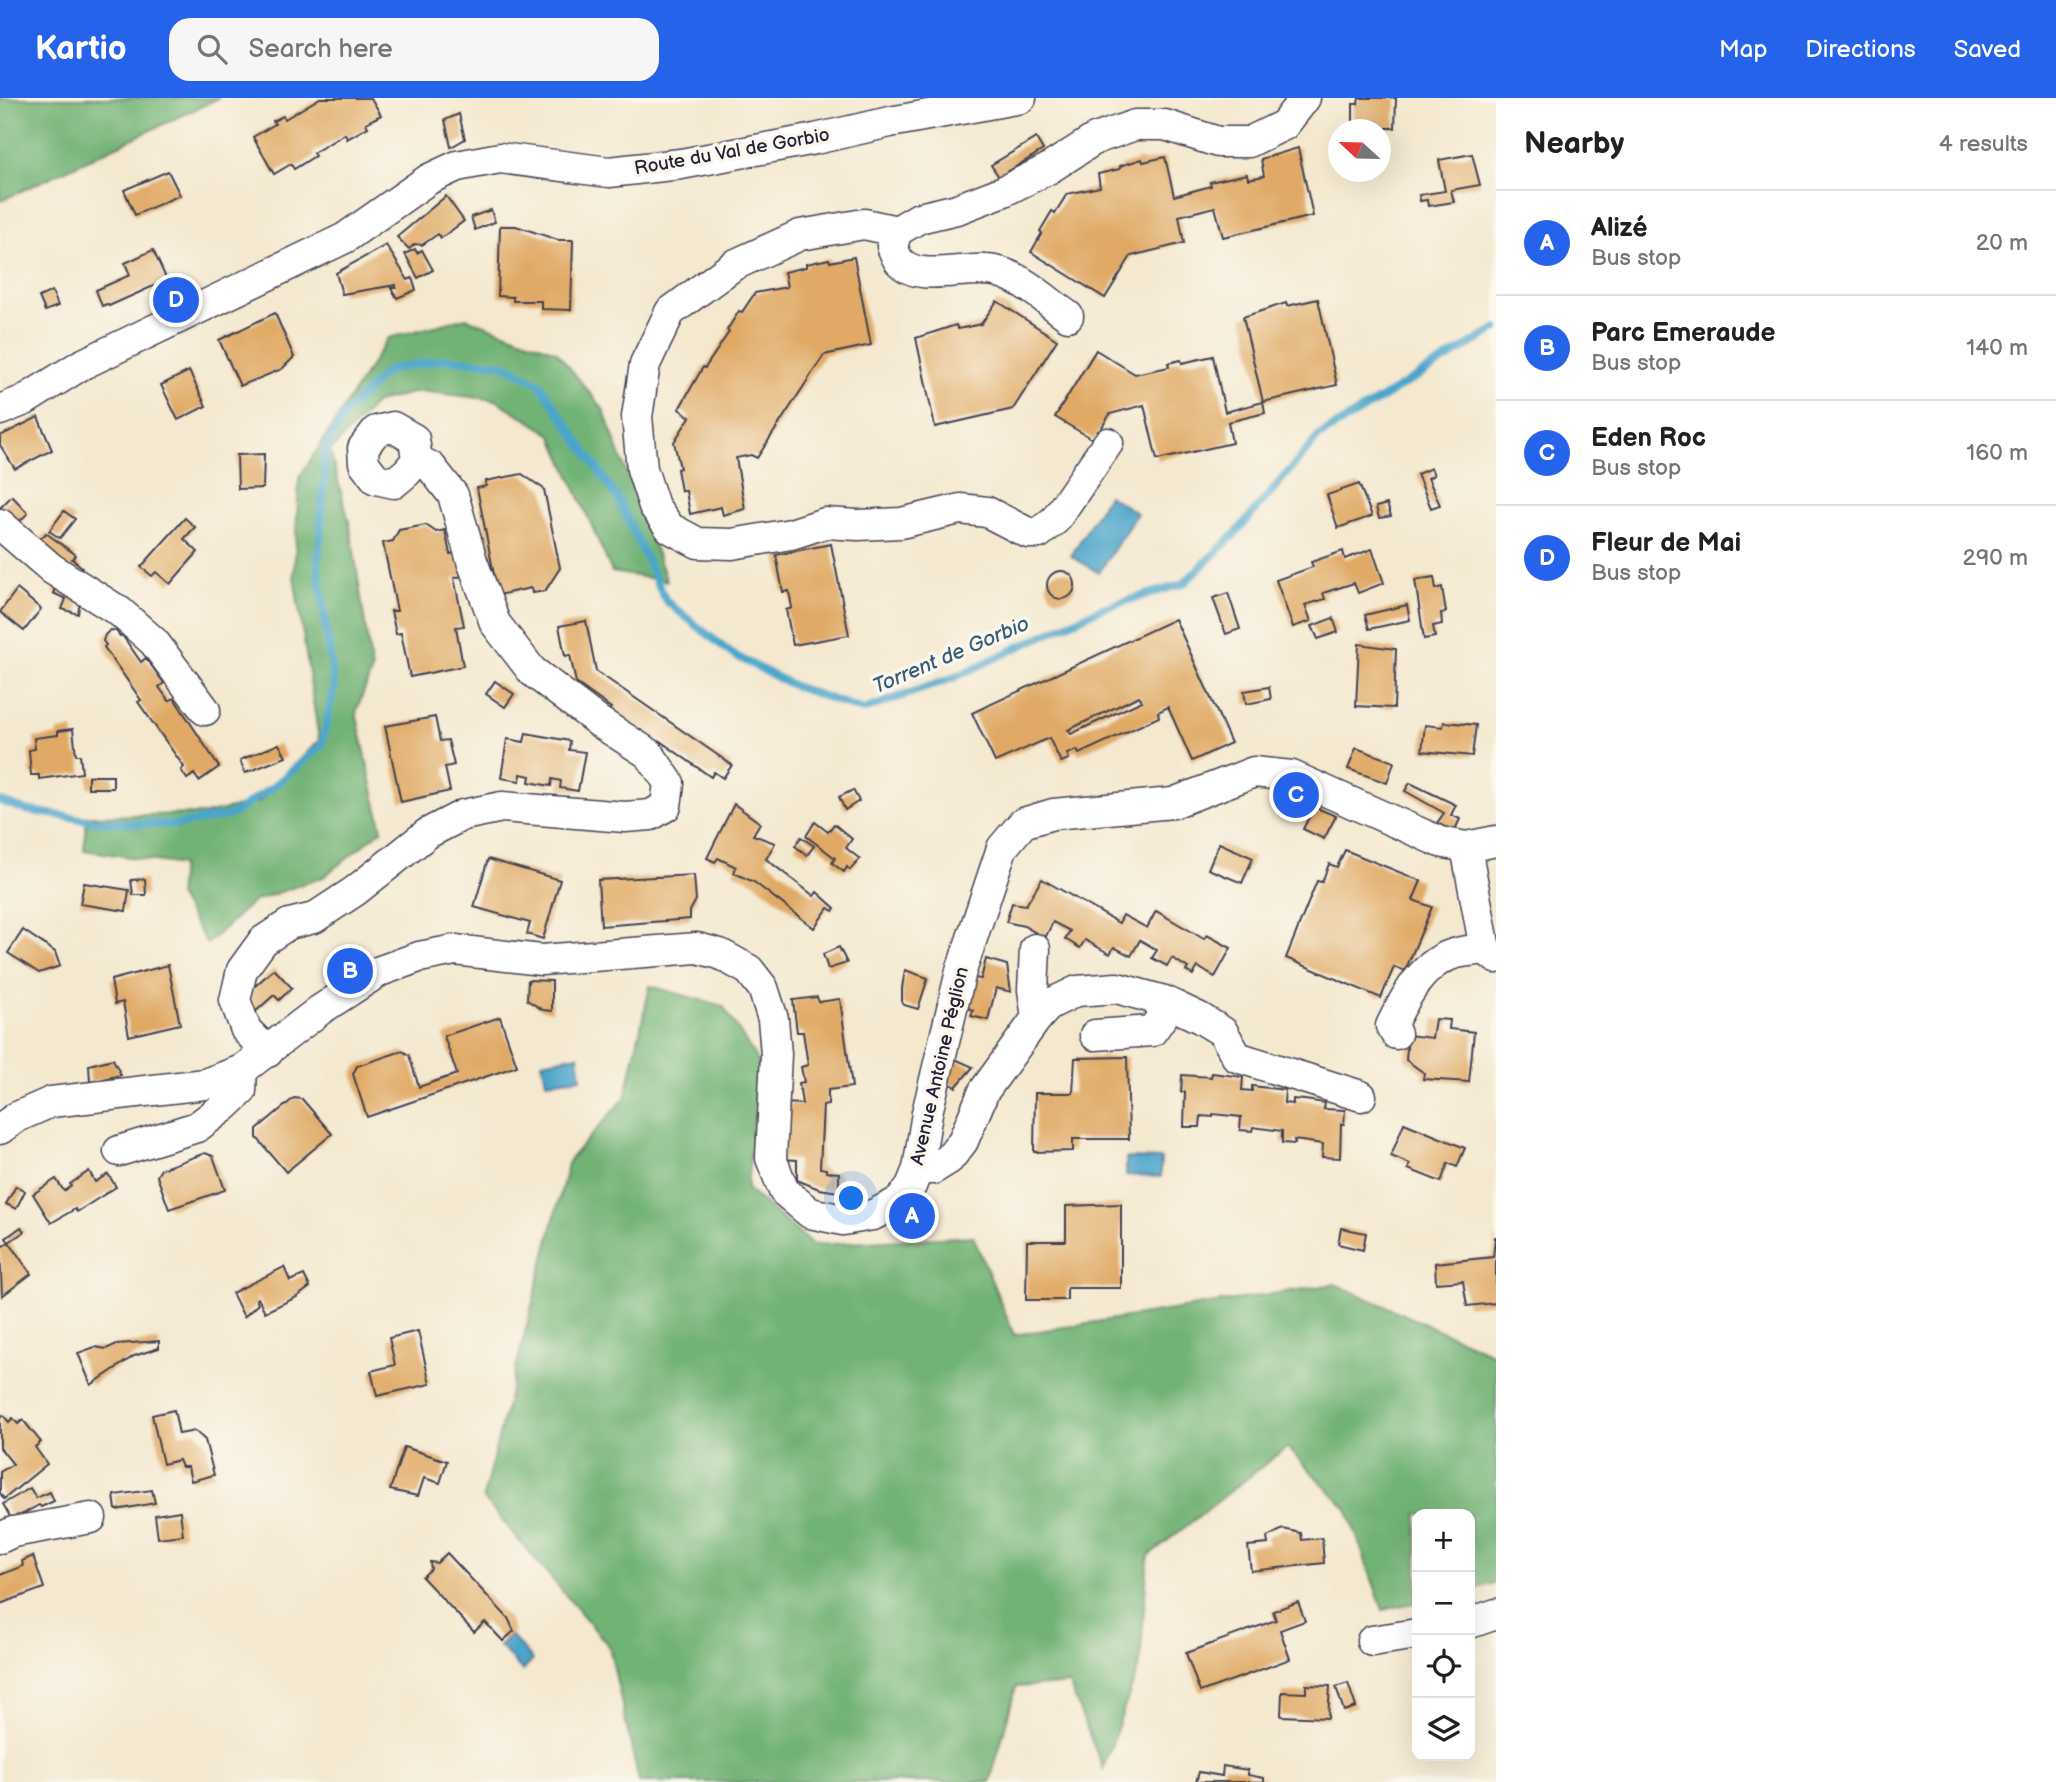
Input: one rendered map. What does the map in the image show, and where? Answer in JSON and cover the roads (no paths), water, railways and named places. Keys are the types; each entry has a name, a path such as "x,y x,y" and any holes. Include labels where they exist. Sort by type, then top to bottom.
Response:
{"street":[{"name":"Route du Val de Gorbio","path":"0,410 25,400 81,365 345,238 429,179 457,166 500,158 609,172 681,164 1021,98"},
{"path":"1068,316 1000,272 974,268 941,273 912,270 899,261 891,246 897,231 919,218 957,209 1004,191 1048,169 1095,139 1135,125 1165,125 1218,142 1250,142 1284,125 1305,98"},
{"path":"897,231 864,225 800,236 734,265 670,312 645,364 638,417 642,469 654,506 670,528 698,543 732,544 791,534 825,523 901,523 960,509 987,512 1028,533 1039,533 1055,520 1108,443"},
{"path":"268,1052 246,1030 235,1000 242,970 263,941 289,924 314,918 325,912 428,833 463,814 502,807 625,817 651,814 666,806 669,783 649,754 599,722 533,671 495,623 472,561 453,495 432,467 417,460"},
{"path":"0,524 52,569 120,611 154,642 205,710"},
{"name":"Avenue Antoine Péglion","path":"0,1129 17,1117 51,1102 205,1084 242,1070 320,1010 380,971 419,957 455,950 541,960 696,948 720,954 749,970 763,988 773,1019 776,1054 771,1158 784,1191 810,1213 843,1220 873,1215 900,1201 911,1186 918,1169 927,1113 961,971 1002,848 1023,824 1053,814 1173,803 1254,772 1292,776 1440,842 1466,847 1496,841"},
{"path":"1396,1034 1391,1026 1408,992 1438,961 1456,953 1491,953 1466,847"},
{"path":"1035,949 1033,990 1037,1018"},
{"path":"918,1169 933,1169 949,1159 962,1141 984,1091 1037,1018 1050,1004 1077,991 1117,988 1164,1001 1223,1032 1237,1057 1361,1096"},
{"path":"1095,1035 1152,1031 1164,1014 1164,1001"},
{"path":"119,1151 197,1127 225,1107 241,1091 242,1070"},
{"path":"0,1538 13,1532 91,1518"},
{"path":"1475,1621 1496,1614"},
{"path":"1372,1641 1412,1635"}],"water":[{"path":"1108,495 1137,513 1099,573 1071,556"},
{"path":"578,1055 581,1078 546,1082 542,1062"},
{"path":"1126,1158 1161,1159 1161,1177 1126,1175"},
{"path":"510,1635 533,1660 523,1671 499,1646"}],"waterway":[{"name":"Torrent de Gorbio","path":"0,801 25,810 101,822 176,825 231,815 273,787 322,745 334,687 318,566 326,446 344,414 388,370 445,359 503,364 540,384 618,499 666,601 732,654 794,686 863,710 953,678 1102,608 1183,584 1235,534 1319,436 1496,329"}],"place":[{"name":"Fleur de Mai","path":"176,300"},
{"name":"Eden Roc","path":"1296,795"},
{"name":"Parc Emeraude","path":"350,971"},
{"name":"Alizé","path":"912,1216"}]}
